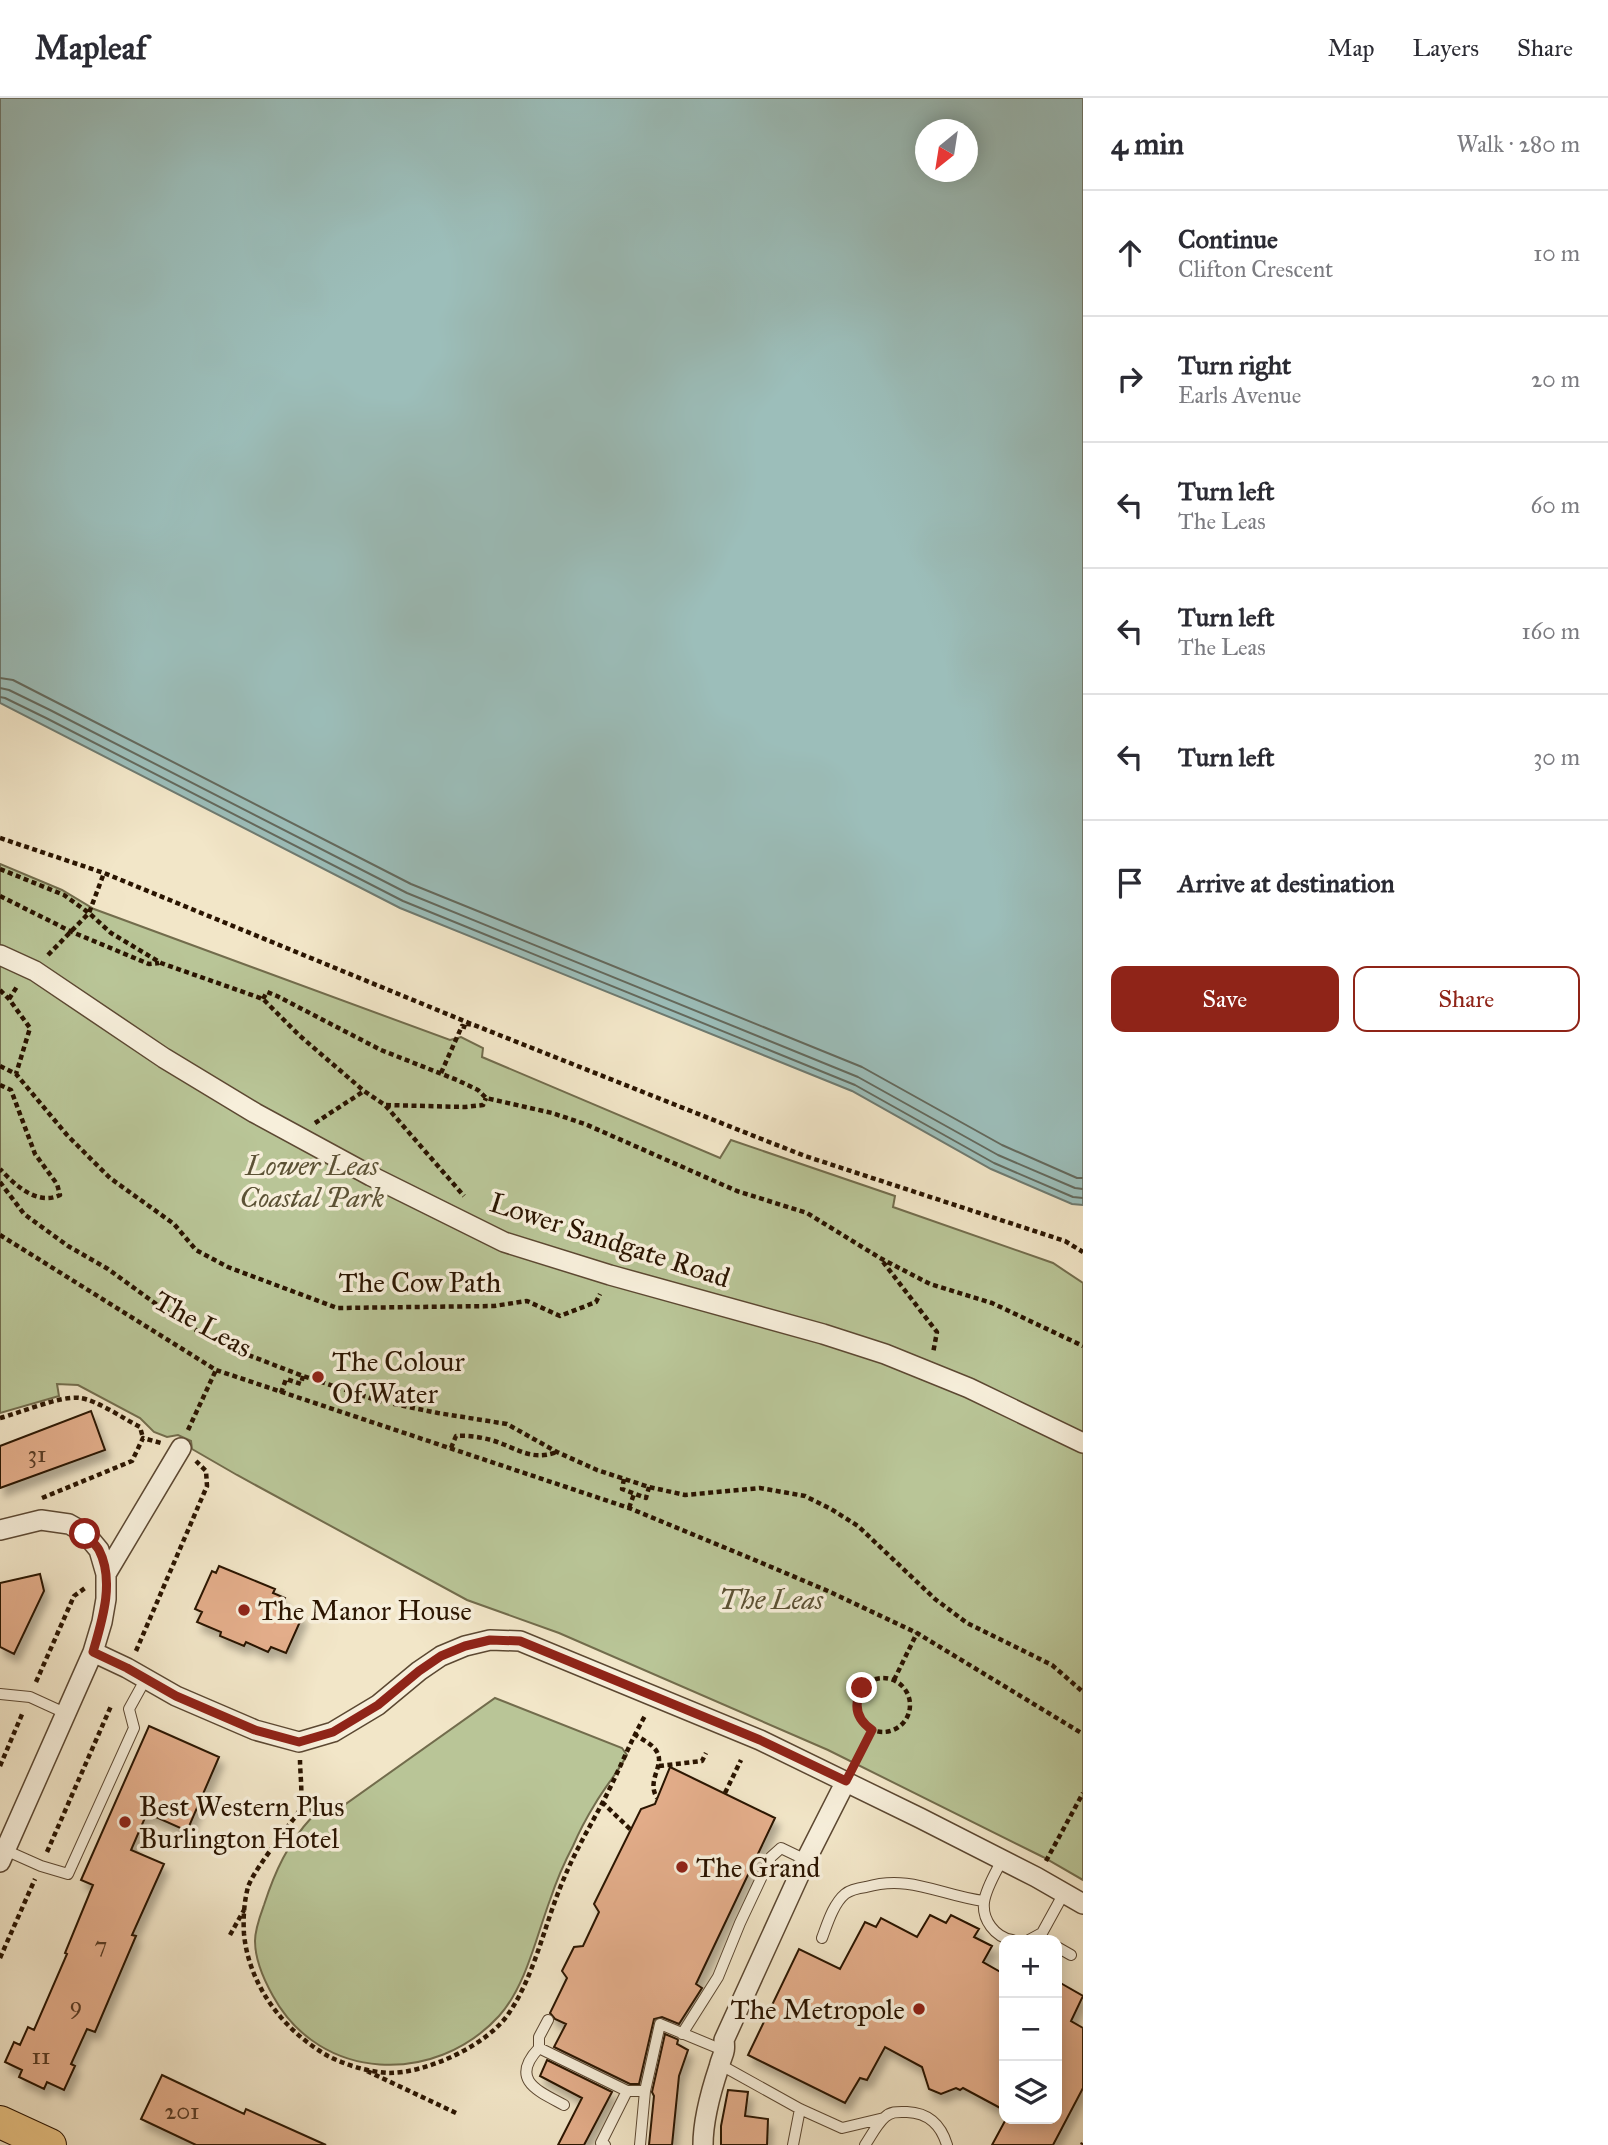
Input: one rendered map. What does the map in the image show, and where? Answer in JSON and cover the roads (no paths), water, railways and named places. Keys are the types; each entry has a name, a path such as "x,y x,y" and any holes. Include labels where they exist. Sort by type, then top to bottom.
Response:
{"highway":[{"path":"0,2122 50,2145"}],"street":[{"name":"Lower Sandgate Road","path":"0,955 35,971 208,1086 370,1176 504,1242 885,1354 969,1388 1083,1443"},
{"path":"106,1574 181,1448"},
{"path":"0,1530 41,1520 69,1524 85,1534 99,1550 106,1574 104,1611 93,1652 3,1856"},
{"path":"93,1652 176,1696 255,1730 299,1742 333,1732 378,1705 441,1656 490,1640 520,1641 760,1740 1002,1860 1083,1904"},
{"path":"704,2145 703,2130 723,2058 724,2040 806,1860 846,1781"}],"lane":[{"path":"3,1856 68,1874 134,1728 130,1709 145,1679"},
{"path":"0,1694 30,1697 65,1713"},
{"path":"682,2034 718,1977 771,1857 781,1848 806,1860"},
{"path":"1000,1935 992,1930 985,1916 984,1901 1002,1860"},
{"path":"822,1938 834,1909 845,1894 880,1882 901,1882 939,1889 970,1900 984,1901"},
{"path":"1040,1935 1064,1893"},
{"path":"1062,1950 1071,1955"},
{"path":"548,2020 539,2037 539,2048 529,2059 526,2078 531,2087 564,2105"},
{"path":"640,2145 645,2091 660,2024 723,2058 800,2109 842,2128 884,2118 894,2112 915,2112 931,2118 943,2131 947,2145"},
{"path":"539,2048 627,2091 645,2091"},
{"path":"605,2145 601,2143 627,2091"},
{"path":"793,2145 800,2109"},
{"path":"865,2145 884,2118"}],"water":[{"path":"0,98 1083,98 1083,1205 1072,1204 991,1169 852,1091 400,908 0,703"}],"place":[{"name":"The Colour Of Water","path":"318,1377"},
{"name":"The Manor House","path":"244,1610"},
{"name":"Best Western Plus Burlington Hotel","path":"125,1822"},
{"name":"The Grand","path":"682,1867"},
{"name":"The Metropole","path":"919,2009"}],"park label":[{"name":"Lower Leas Coastal Park","path":"312,1181"},
{"name":"The Leas","path":"771,1599"}]}
